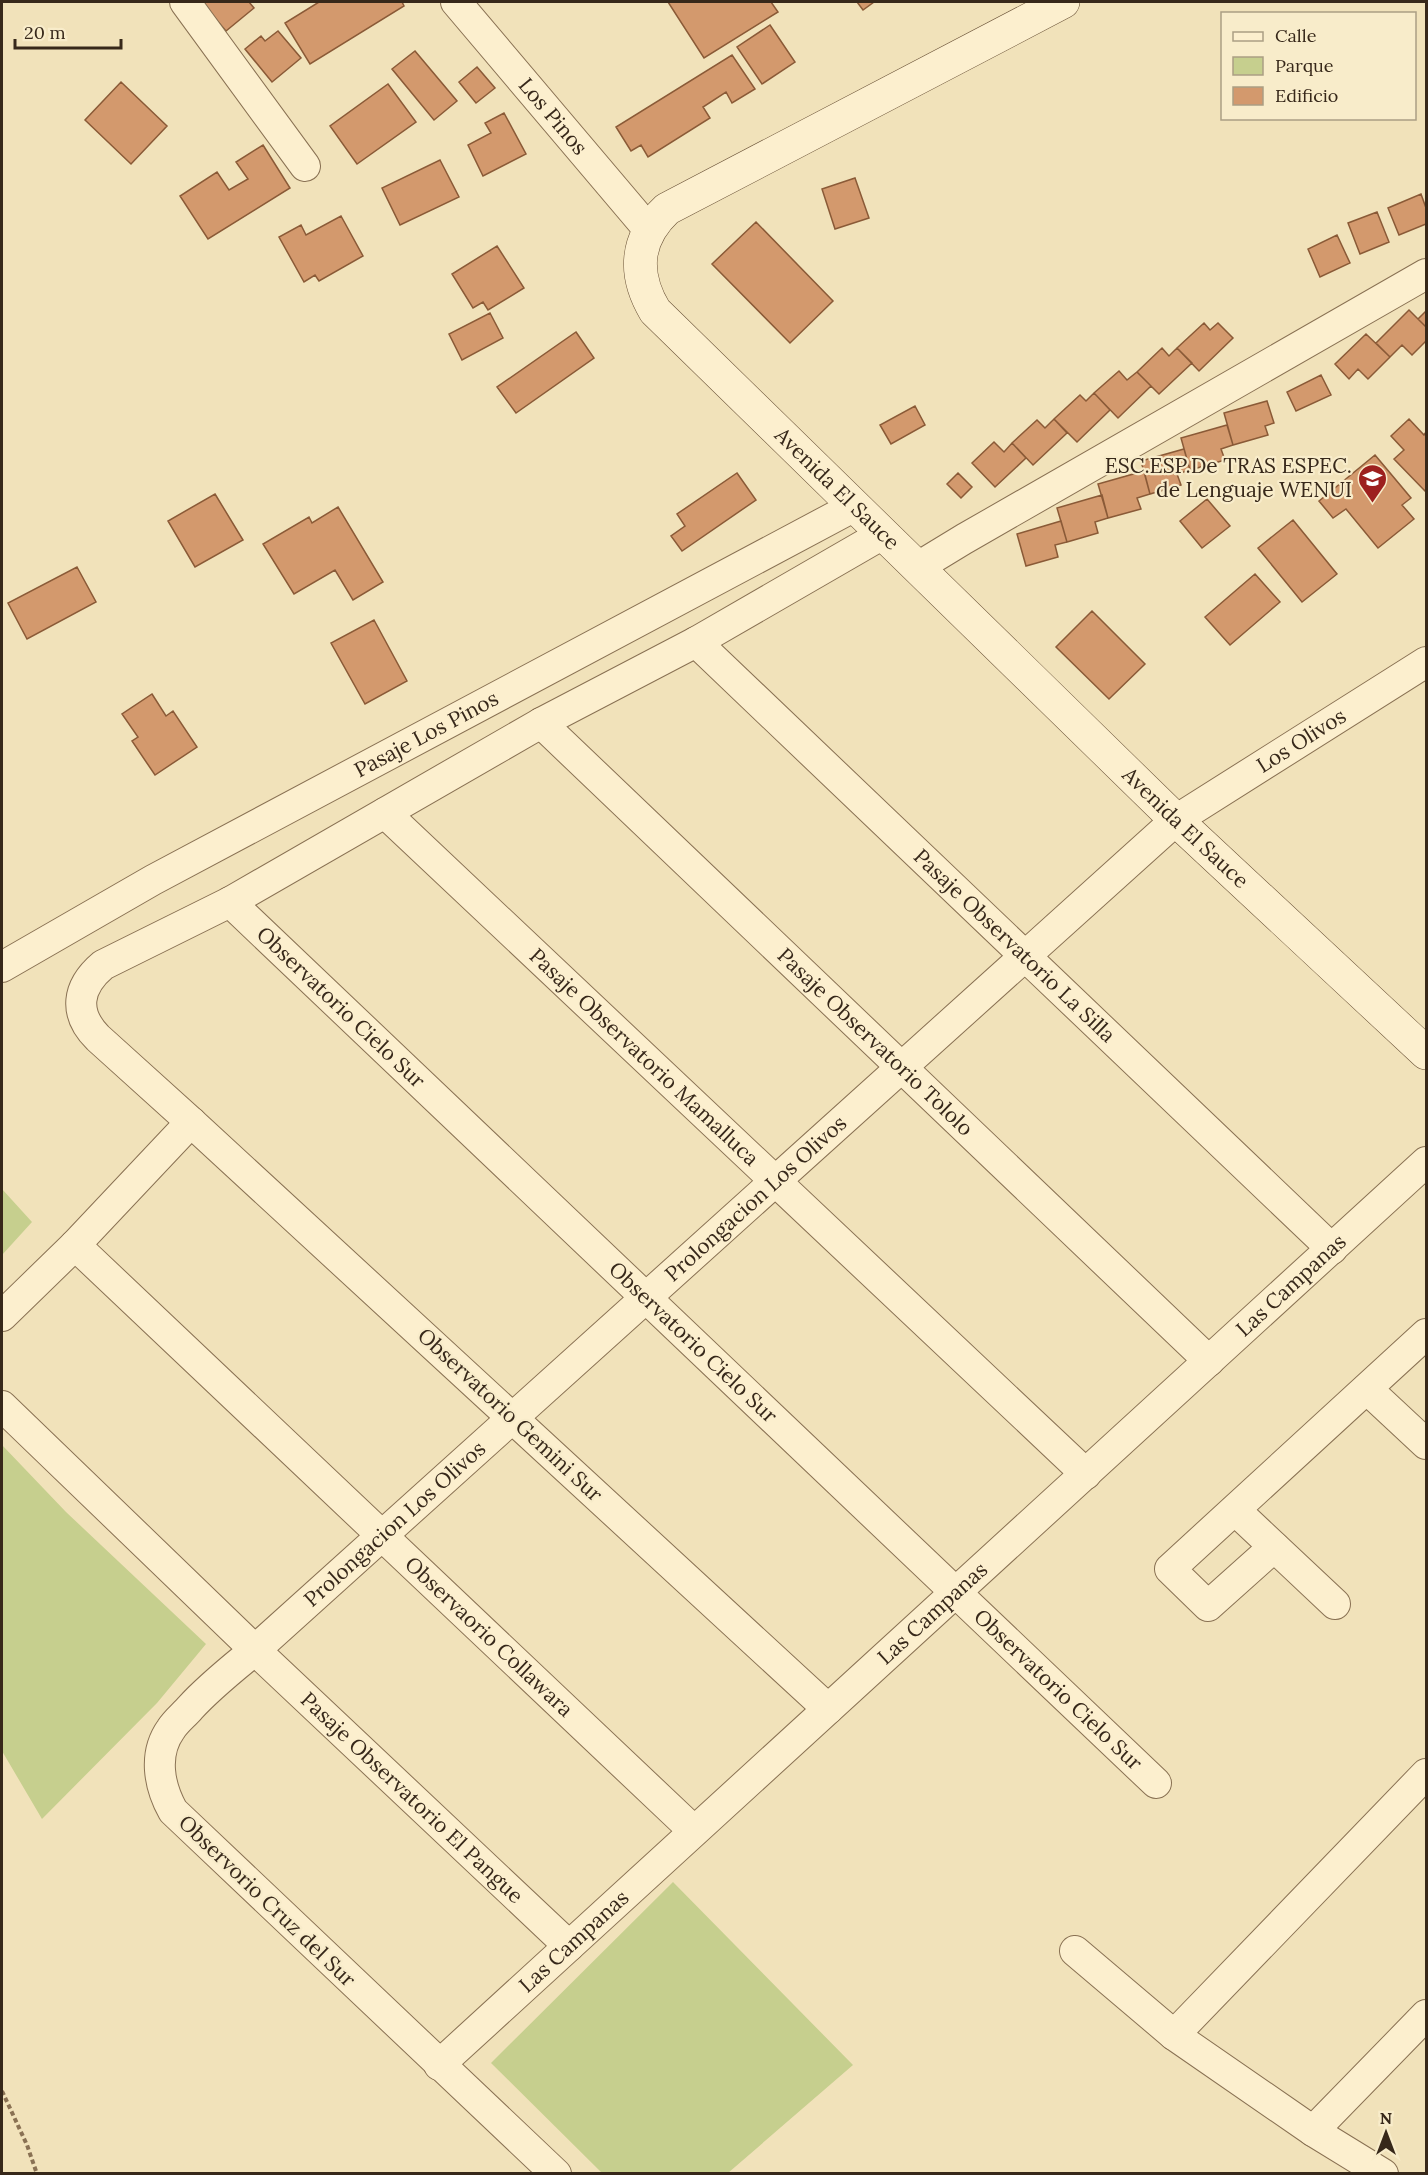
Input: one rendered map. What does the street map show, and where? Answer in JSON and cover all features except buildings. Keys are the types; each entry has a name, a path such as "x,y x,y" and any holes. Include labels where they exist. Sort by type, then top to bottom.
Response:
{"street":[{"path":"185,2 305,166"},
{"name":"Los Pinos","path":"456,2 649,230"},
{"name":"Avenida El Sauce","path":"1063,2 667,209 649,230 644,242 640,267 647,297 656,311 1176,820 1426,1053"},
{"path":"918,567 1426,273"},
{"name":"Pasaje Los Pinos","path":"2,967 153,880 855,506"},
{"name":"Observatorio Gemini Sur","path":"828,1709 88,1028 82,1015 81,1002 84,987 103,965 230,902 541,723 696,642 884,534"},
{"name":"Pasaje Observatorio La Silla","path":"696,642 1332,1249"},
{"name":"Los Olivos","path":"1176,820 1426,662"},
{"name":"Pasaje Observatorio Tololo","path":"541,723 1209,1361"},
{"name":"Pasaje Observatorio Mamalluca","path":"385,813 1086,1474"},
{"name":"Prolongacion Los Olivos","path":"255,1650 1176,820"},
{"name":"Observatorio Cielo Sur","path":"230,902 1156,1783"},
{"path":"2,1316 75,1245 191,1122"},
{"name":"Las Campanas","path":"439,2065 1426,1162"},
{"name":"Observaorio Collawara","path":"75,1245 694,1831"},
{"path":"1274,1547 1208,1606 1170,1569 1426,1334"},
{"path":"1367,1389 1426,1444"},
{"path":"2,1406 255,1650"},
{"path":"1235,1510 1335,1604"},
{"name":"Pasaje Observatorio El Pangue","path":"255,1650 569,1946"},
{"name":"Observorio Cruz del Sur","path":"255,1650 210,1685 171,1728 165,1741 159,1768 161,1783 173,1811 556,2174"},
{"path":"1174,2035 1426,1774"},
{"path":"1076,1951 1174,2035 1313,2131 1383,2174"},
{"path":"1313,2131 1426,2015"}],"path":[{"path":"2,2091 27,2145 37,2174"}],"green space":[{"path":"2,1189 32,1222 2,1255"},
{"path":"2,1445 66,1512 206,1644 157,1703 42,1819 2,1751"},
{"path":"673,1882 853,2065 728,2173 602,2173 491,2063"}],"place":[{"name":"ESC.ESP.De TRAS ESPEC. de Lenguaje WENUI","path":"1373,504"}]}
